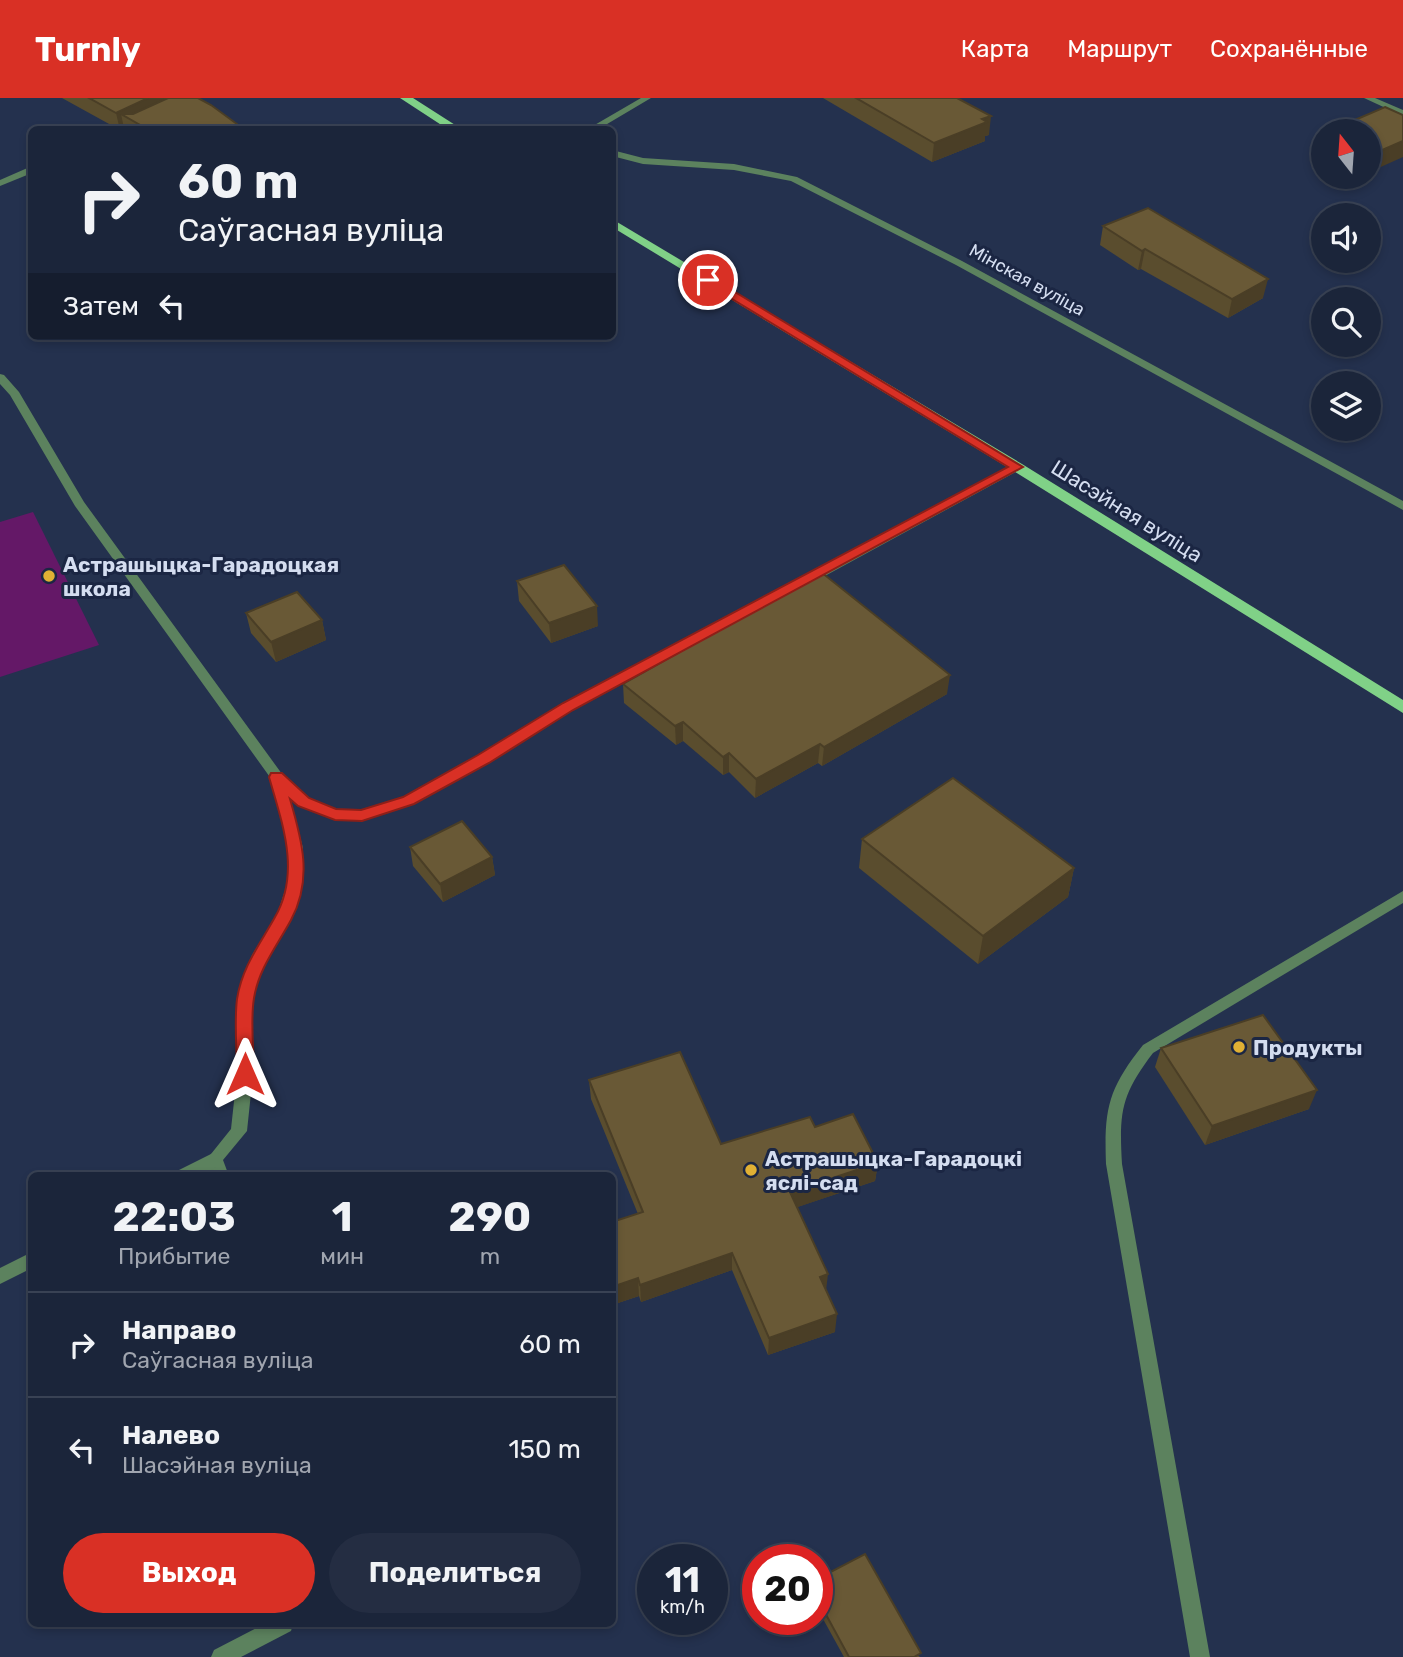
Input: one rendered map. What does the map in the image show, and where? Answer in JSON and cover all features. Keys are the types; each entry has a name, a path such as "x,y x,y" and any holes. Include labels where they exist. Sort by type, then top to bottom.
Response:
{"main road":[{"path":"405,98 451,126"},
{"name":"Шасэйная вуліца","path":"616,224 1017,467 1403,707"}],"street":[{"path":"597,126 647,98"},
{"path":"1368,98 1403,113"},
{"name":"Мінская вуліца","path":"616,154 643,161 734,167 794,179 959,262 1403,506"},
{"path":"0,183 28,171"},
{"path":"0,377 16,394 79,503 277,777 303,802 335,815 362,816 409,800 484,759 568,707 1017,467"},
{"path":"191,1172 215,1158 239,1131 245,1074 246,998 259,955 285,916 295,881 296,848 277,777"},
{"path":"1200,1657 1114,1164 1111,1115 1124,1077 1148,1049 1403,896"},
{"path":"215,1158 220,1172"},
{"path":"0,1276 28,1261"},
{"path":"221,1657 278,1627"}],"shaded area":[{"path":"33,512 99,645 0,677 0,522"}],"building":[{"path":"89,98 148,98 116,113"},
{"path":"168,98 198,98 240,126 142,126 121,114 133,114"},
{"path":"856,98 957,98 991,116 982,119 987,122 934,143"},
{"path":"1385,107 1403,115 1403,141 1381,151 1381,119 1357,119"},
{"path":"1148,208 1268,279 1232,299 1145,249 1142,251 1103,226"},
{"path":"564,565 597,606 549,623 517,581"},
{"path":"821,572 950,675 824,747 820,744 756,779 729,753 723,757 683,722 675,726 623,684"},
{"path":"297,592 322,620 271,642 246,613"},
{"path":"953,778 1074,868 983,936 862,839"},
{"path":"462,821 492,857 440,884 410,847"},
{"path":"1263,1015 1317,1090 1212,1126 1161,1048"},
{"path":"680,1052 721,1144 810,1117 815,1127 853,1114 878,1163 790,1192 828,1274 820,1277 837,1314 769,1338 732,1253 640,1285 638,1278 616,1286 616,1221 643,1212 589,1080"},
{"path":"865,1554 921,1653 914,1657 849,1657 833,1628 833,1571"}],"place":[{"name":"Астрашыцка-Гарадоцкая школа","path":"49,576"},
{"name":"Продукты","path":"1239,1047"},
{"name":"Астрашыцка-Гарадоцкі яслі-сад","path":"751,1170"}],"route":[{"path":"245,1074 246,998 259,955 285,916 295,881 296,848 277,777 303,802 335,815 362,816 409,800 484,759 568,707 1017,467 708,280"}]}
